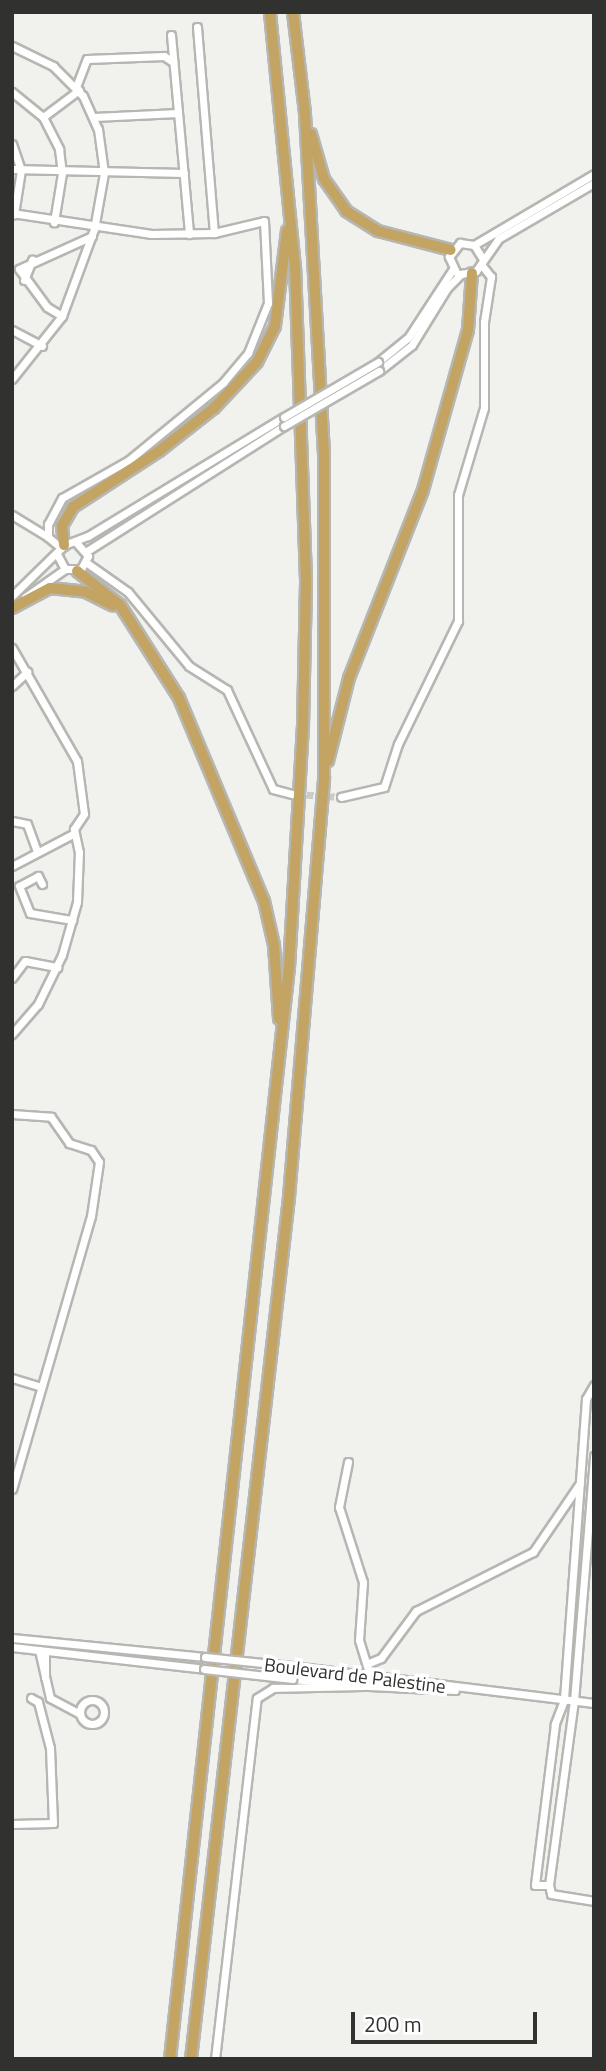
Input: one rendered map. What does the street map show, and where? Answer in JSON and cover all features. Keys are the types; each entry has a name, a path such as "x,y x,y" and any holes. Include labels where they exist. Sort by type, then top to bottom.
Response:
{"highway":[{"path":"170,2059 281,1045 298,822 306,580 290,218 270,12"},
{"path":"191,2059 289,1197 324,776 324,454 305,113 293,12"},
{"path":"305,113 324,179 346,211 378,232 452,250"},
{"path":"61,550 62,526 73,507 159,451 214,408 257,362 281,298 290,218"},
{"path":"324,776 349,678 423,490 468,330 467,274"},
{"path":"71,570 133,622 179,698 252,865 274,945 281,1045"},
{"path":"12,608 50,588 74,589 109,603 133,622"}],"street":[{"path":"197,27 214,233"},
{"path":"171,35 189,234"},
{"path":"12,46 53,66 77,89 94,117 104,173 93,232 62,316 42,346 12,379"},
{"path":"43,117 77,89 87,59 164,56 173,62"},
{"path":"12,92 43,117 54,134 62,173 54,222"},
{"path":"94,117 178,113"},
{"path":"12,144 21,170 13,214 93,232 214,233 264,221 268,303 248,353 224,382 129,460 62,498 49,518 48,537"},
{"path":"12,169 62,173 184,173"},
{"path":"12,596 61,550 377,362 408,338 453,269 452,250 460,243 474,245 594,174"},
{"path":"88,551 284,426 379,371 412,345 443,293 481,261 508,231 594,183"},
{"path":"62,316 24,280 32,260 93,232"},
{"path":"341,797 384,787 398,744 458,621 458,495 484,408 484,322 491,277 474,245"},
{"path":"453,269 467,274"},
{"path":"12,330 42,346"},
{"path":"12,515 48,537 61,550 71,570"},
{"path":"76,542 88,551"},
{"path":"87,563 88,551"},
{"path":"12,608 71,570 87,563"},
{"path":"87,563 128,592 190,666 227,690 272,789 292,794"},
{"path":"12,648 83,776 84,814 73,834 12,866"},
{"path":"12,686 27,672"},
{"path":"12,821 27,824 37,851"},
{"path":"12,1034 38,1004 57,967 72,920 79,874 73,834"},
{"path":"42,884 38,876 19,886 30,912 72,920"},
{"path":"12,978 25,961 57,967"},
{"path":"12,1114 51,1117 69,1143 91,1150 99,1162 91,1216 12,1489"},
{"path":"12,1378 41,1387"},
{"path":"549,1885 535,1885 555,1724 564,1700 586,1399 593,1386"},
{"path":"594,1456 574,1701 549,1885 551,1894 594,1901"},
{"path":"348,1462 339,1507 363,1582 359,1640 369,1663 370,1675"},
{"path":"369,1663 381,1658 416,1611 533,1552 580,1483"},
{"name":"Boulevard de Palestine","path":"12,1638 292,1666 459,1689"},
{"name":"Boulevard de Palestine","path":"12,1647 292,1679 371,1686 459,1689"},
{"path":"42,1650 45,1678 52,1701 78,1713"},
{"path":"215,2059 257,1698 273,1688 371,1686"},
{"path":"459,1689 594,1703"},
{"path":"12,1824 53,1823 50,1748 38,1702 31,1698"}],"tunnel":[{"path":"296,794 341,797"}]}
